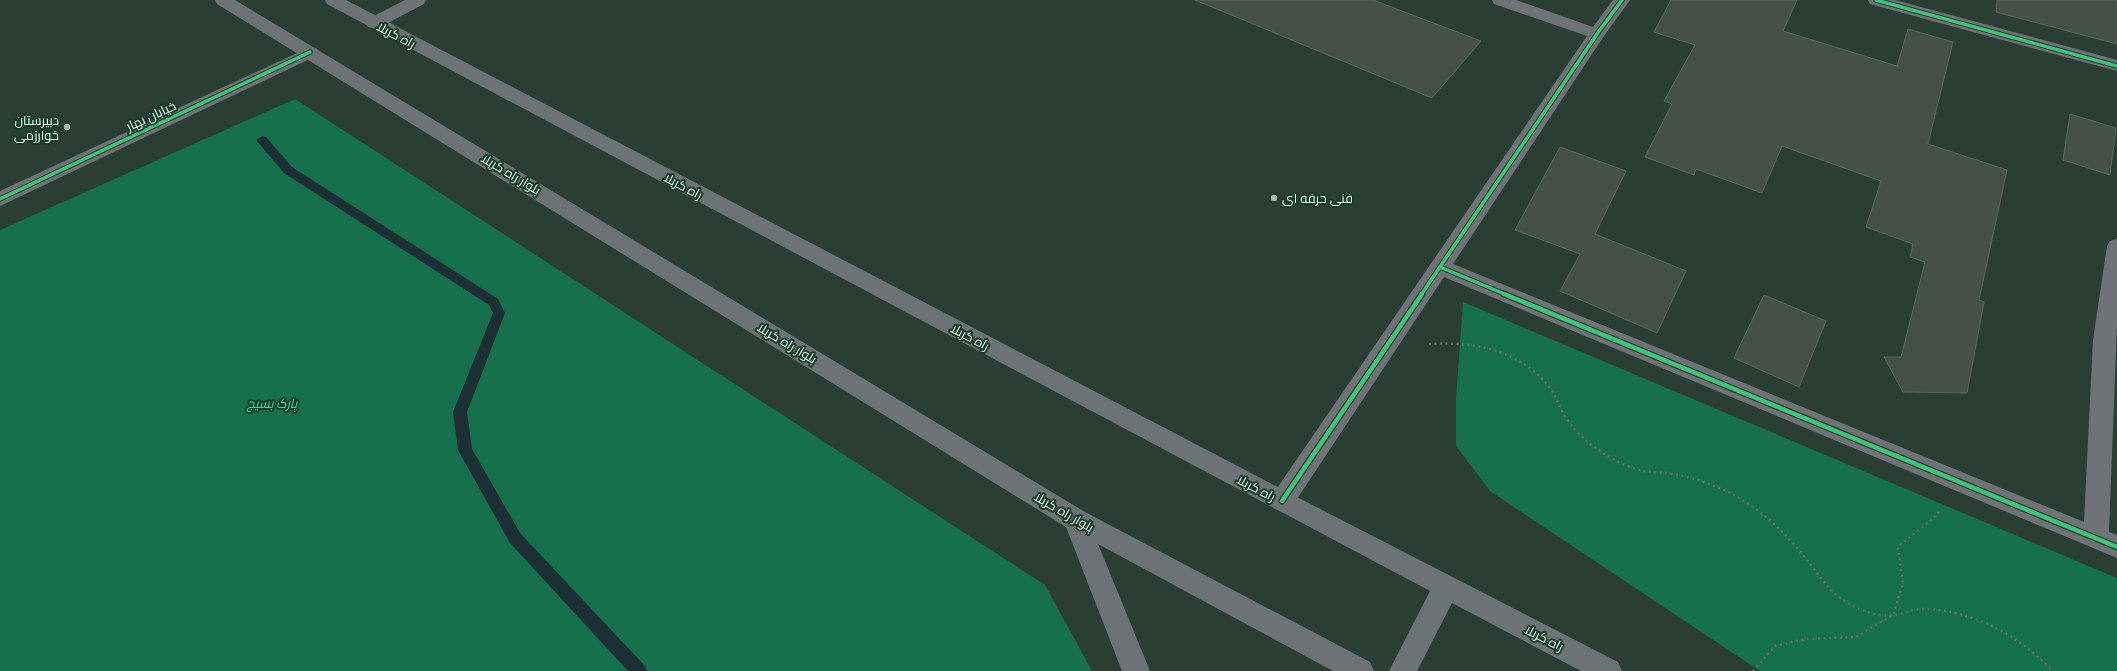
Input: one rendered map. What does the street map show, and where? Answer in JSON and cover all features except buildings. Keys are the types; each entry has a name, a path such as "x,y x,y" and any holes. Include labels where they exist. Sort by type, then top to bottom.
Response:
{"main road":[{"name":"بلوار راه کربلا","path":"223,0 1076,520 1360,671"},
{"name":"راه کربلا","path":"333,0 1282,502 1608,671"},
{"path":"1076,520 1136,671"},
{"path":"1403,671 1446,588"}],"street":[{"path":"374,23 418,0"},
{"path":"1500,0 1597,34"},
{"path":"1282,502 1597,34 1622,0"},
{"path":"1876,0 2117,66"},
{"name":"خیابان بهار","path":"0,199 310,52"},
{"path":"2096,538 2117,246"},
{"path":"1440,267 2117,547"}],"path":[{"path":"1385,349 1437,343 1462,342 1487,347 1511,357 1533,371 1550,389 1574,429 1594,447 1618,462 1645,471 1672,474 1704,482 1734,495 1763,515 1837,596 1855,607 1874,614 1893,615 1919,609 1950,611 1983,621 2016,639 2054,671"},
{"path":"1753,671 1775,646 1806,639 1856,637 1893,615 1903,584 1898,547 1938,514 1947,476"}],"green space":[{"name":"پارک بسیج","path":"295,99 1045,585 1092,671 0,671 0,230"},
{"path":"1463,302 2117,578 2117,671 1760,671 1490,491 1456,446 1456,398"}],"waterway":[{"path":"262,140 288,170 494,302 499,313 460,412 465,450 515,538 639,671"}],"cycle path":[{"path":"1282,501 1597,34 1622,0"},
{"path":"1876,0 2117,66"},
{"path":"0,199 310,52"},
{"path":"1440,267 2117,547"}],"place":[{"name":"دبیرستان خوارزمی","path":"67,127"},
{"name":"فنی حرفه ای","path":"1274,198"}]}
